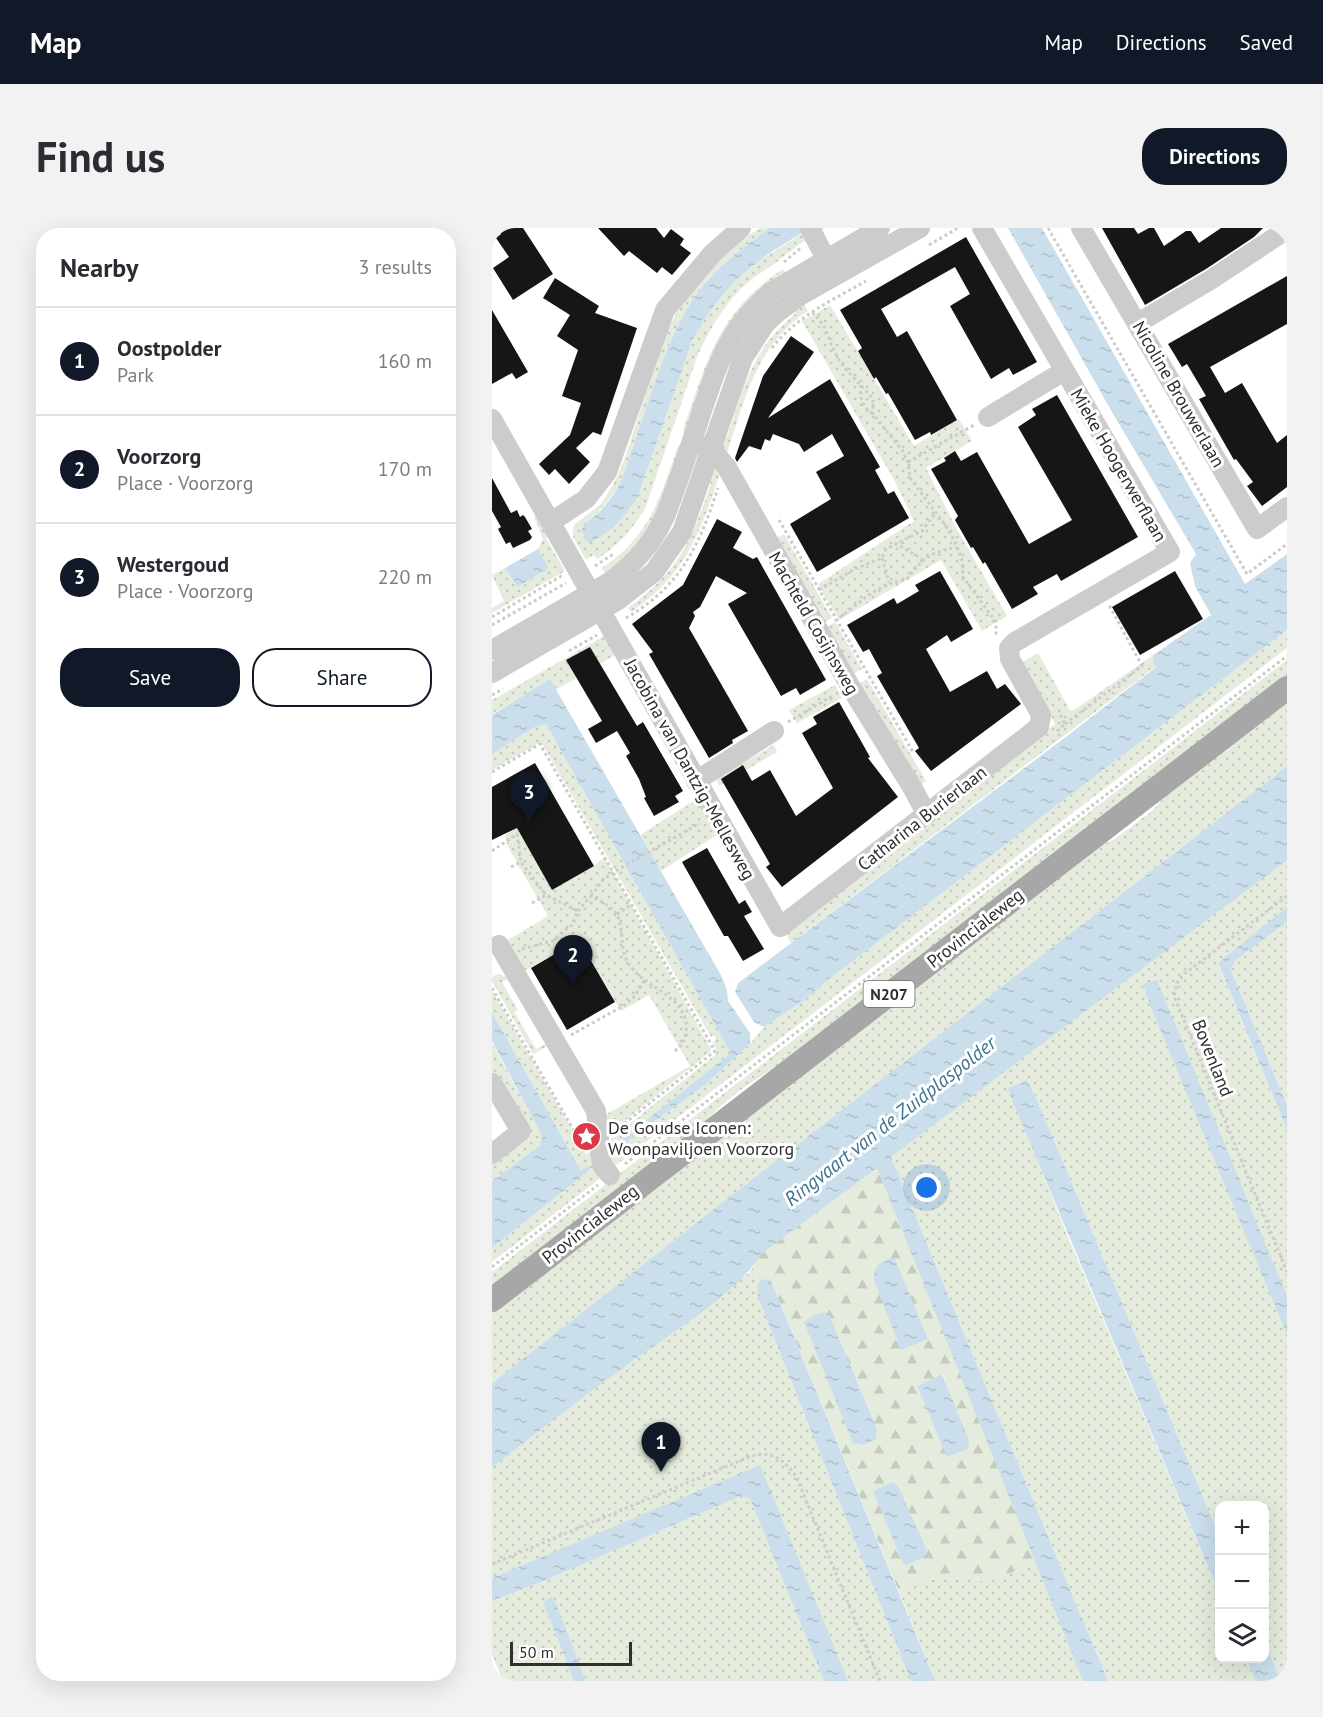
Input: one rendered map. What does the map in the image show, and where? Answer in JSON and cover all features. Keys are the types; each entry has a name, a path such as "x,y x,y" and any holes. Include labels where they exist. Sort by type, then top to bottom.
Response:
{"main road":[{"name":"Provincialeweg","path":"492,1300 1287,688"}],"street":[{"path":"551,522 586,499 607,472 665,310 712,254 741,228"},
{"path":"810,228 830,268"},
{"path":"492,673 605,620 654,572 682,532 743,358 753,341 765,324 778,312 880,228"},
{"name":"Mieke Hoogerwerflaan","path":"982,228 1170,552 1016,642 1003,643"},
{"name":"Nicoline Brouwerlaan","path":"1081,228 1257,529 1287,507"},
{"path":"1138,323 1212,279 1276,236 1284,228"},
{"path":"492,650 590,594 626,571 639,558 658,532 666,514 717,365 736,330 758,304 771,292 830,268 924,237"},
{"path":"988,417 1064,371"},
{"name":"Jacobina van Dantzig-Mellesweg","path":"492,419 780,927"},
{"name":"Machteld Cosijnsweg","path":"692,442 711,449 726,466 818,631 927,815"},
{"name":"Catharina Burierlaan","path":"780,927 1039,727 1041,715 1003,643"},
{"path":"696,781 774,730"},
{"path":"499,958 555,1043 572,1064 594,1103 602,1165 610,1175"},
{"path":"492,1083 521,1131 492,1154"}],"path":[{"path":"924,237 958,228"},
{"path":"1048,228 1247,574 1287,544"},
{"path":"770,352 794,325 867,280"},
{"path":"812,312 822,321 838,358 873,399 873,414"},
{"path":"861,383 861,401 864,408 873,414 902,450 908,462 910,478 936,512 957,546 962,560 963,577 996,622 1003,643"},
{"path":"908,462 988,417"},
{"path":"562,655 605,620 637,612 658,595 689,560 703,533 726,466"},
{"path":"890,582 882,558 886,549 922,531 936,512"},
{"path":"779,520 913,752"},
{"path":"895,543 923,559"},
{"path":"818,631 837,620 860,600 890,582 906,580 923,559 957,546"},
{"path":"492,617 619,550"},
{"path":"819,590 855,569 882,558"},
{"path":"492,625 578,572"},
{"path":"1065,724 1142,666 1102,592"},
{"name":"Provincialeweg","path":"492,1267 1287,656"},
{"path":"774,730 850,686"},
{"path":"492,772 540,744 715,1051 661,1094"},
{"path":"499,958 533,945 552,941 573,924 578,911 603,880 612,873 715,815"},
{"path":"492,851 517,834 521,862 546,895 578,911"},
{"path":"512,867 521,862"},
{"path":"532,903 546,895"},
{"path":"591,896 609,906 617,914 624,957 632,968 678,1004 683,1013 686,1025 685,1038 679,1049 673,1052"},
{"name":"Bovenland","path":"1287,896 1184,974 1177,983 1174,996 1287,1272"},
{"path":"617,914 631,905"},
{"path":"531,1057 623,1006 633,998 645,980"},
{"path":"683,1013 692,1011"},
{"path":"492,1564 749,1457 760,1453 772,1455 787,1464 796,1476 880,1681"}],"green space":[{"path":"760,228 770,228 715,273 688,307 668,347 622,479 607,502 586,522 638,496 693,339 704,317 720,296 749,267 811,228 825,228 753,278 720,314 697,357 645,509 612,549 597,559 594,555 586,560 573,537 573,528 601,504 613,485 625,458 665,334 706,270 736,243"},
{"path":"783,269 786,275 771,286 685,435 683,430 708,360 729,320 743,302 761,285"},
{"path":"802,300 808,311 790,325 764,357 746,395 726,456 720,436 727,437 751,369 769,341 796,313 792,307"},
{"path":"830,305 914,446 959,419 972,441 926,468 955,526 1007,616 982,631 941,560 839,620 818,584 914,521 894,480 802,321"},
{"path":"682,444 661,516 608,578 602,568 632,543 642,529 659,499 678,446"},
{"path":"710,466 722,468 707,511 690,549 666,582 631,612 628,608 660,581 682,553 711,483 705,480"},
{"path":"538,515 549,535 546,538 565,571 492,613 492,608 504,601 492,575 505,568 517,587 549,568 538,549 543,539 534,517"},
{"path":"784,534 832,618 821,624 773,540"},
{"path":"835,622 862,669 851,675 824,629"},
{"path":"1287,630 1287,648 611,1169 602,1146 715,1055 717,1051 713,1043 716,1039 714,1035 711,1037 543,745 537,744 492,770 492,753 533,728 546,724 732,1053 609,1150 611,1153 705,1085 750,1044 764,1027 805,1000 824,983"},
{"path":"606,635 617,654 556,690 550,680 492,714 492,700"},
{"path":"1038,653 1071,712 1152,656 1156,666 791,943 784,931 1055,724 1021,663"},
{"path":"1287,660 1287,677 791,1059 739,1092 693,1134 492,1289 492,1272"},
{"path":"867,679 926,781 916,789 857,685"},
{"path":"835,685 842,698 797,723 789,710"},
{"path":"1287,699 1287,766 492,1383 492,1313 1086,853 1116,838 1152,811 1175,785"},
{"path":"774,745 777,752 719,786 716,778"},
{"path":"700,797 720,833 661,871 640,835"},
{"path":"517,828 552,890 594,866 604,857 711,1049 601,1140 605,1115 690,1066 649,995 621,1011 579,940 523,972 508,940 548,916 508,847 505,835"},
{"path":"1287,845 1287,914 1218,964 1287,1130 1287,1324 1146,984 1143,985 1287,1335 1287,1681 1281,1681 1269,1652 1269,1501 1215,1501 1215,1525 1027,1080 1008,1088 1068,1237 1215,1584 1215,1663 1248,1663 1256,1681 1108,1681 891,1157 1053,1034"},
{"path":"1287,922 1287,1105 1231,970 1236,960"},
{"path":"499,974 509,978 502,982 518,1010 514,1012 536,1049 547,1043 548,1046 533,1054 492,981 492,977"},
{"path":"492,991 586,1154 592,1151 602,1177 492,1262 492,1248 591,1169 589,1166 582,1171 492,1012"},
{"path":"492,1043 542,1136 540,1145 492,1181 492,1162 528,1134 492,1071"},
{"path":"877,1167 1036,1563 1000,1577 979,1581 953,1578 928,1580 900,1594 771,1281 759,1283 753,1267 760,1255","holes":["943,1374 968,1449 948,1457 917,1386","874,1491 925,1556 904,1566"]},
{"path":"753,1267 759,1283 760,1301 914,1681 832,1681 751,1481 492,1590 492,1463 749,1273"},
{"path":"741,1496 750,1499 824,1681 586,1681 551,1596 543,1602 574,1681 503,1681 492,1654 492,1601"},
{"path":"1036,1563 1083,1681 935,1681 900,1594 902,1591 928,1580 953,1578 979,1581 1000,1577"}],"water":[{"path":"770,228 811,228 773,251 743,274 705,319 693,339 638,496 617,523 589,543 582,529 606,505 622,479 668,347 688,307 715,273"},
{"path":"1008,228 1042,228 1245,584 1287,554 1287,630 824,983 805,1000 764,1027 754,1022 735,992 738,983 1156,667 1152,656 1211,615 1195,586 1190,563 1196,554 1112,412"},
{"path":"538,549 549,568 517,587 505,568"},
{"path":"550,679 722,977 728,1001 750,1033 750,1044 705,1085 611,1153 609,1150 731,1053 546,724 533,728 492,754 492,715"},
{"name":"Ringvaart van de Zuidplaspolder","path":"1287,766 1287,860 891,1157 1108,1681 1083,1681 877,1168 760,1255 751,1269 719,1299 610,1377 492,1467 492,1383"},
{"path":"1287,907 1287,922 1236,960 1231,970 1287,1105 1287,1130 1218,963"},
{"path":"1157,980 1287,1296 1287,1335 1150,1005 1143,984"},
{"path":"492,1012 581,1170 589,1166 591,1169 492,1248 492,1181 540,1145 542,1136 492,1041"},
{"path":"1027,1080 1038,1102 1215,1525 1215,1583 1014,1105 1008,1088"},
{"path":"893,1258 928,1339 901,1350 874,1280 879,1265"},
{"path":"766,1279 771,1281 935,1681 911,1681 760,1302 758,1287 760,1281"},
{"path":"828,1312 877,1430 876,1439 863,1445 853,1443 804,1322 814,1315"},
{"path":"942,1374 969,1440 968,1449 947,1457 917,1386"},
{"path":"760,1465 848,1681 824,1681 750,1499 741,1496 492,1601 492,1578"},
{"path":"893,1482 898,1486 926,1548 925,1557 904,1566 873,1491"},
{"path":"552,1596 586,1681 574,1681 543,1602"},
{"path":"1269,1652 1281,1681 1256,1681 1248,1663 1269,1663"}],"building":[{"path":"497,228 523,228 553,274 513,300 493,268 509,257 496,238 501,234"},
{"path":"598,228 656,228 664,238 671,229 684,239 680,245 691,253 672,275 662,267 657,273 629,251 624,256"},
{"path":"1102,228 1134,228 1138,234 1154,228 1164,246 1186,231 1191,231 1199,243 1221,228 1263,228 1254,237 1206,269 1145,305"},
{"path":"966,237 1037,362 1013,375 1009,368 991,379 950,306 970,294 955,267 881,309 897,337 907,331 957,420 931,435 930,432 915,440 888,393 886,394 876,377 874,379 858,351 862,348 840,310"},
{"path":"1287,276 1287,324 1210,367 1225,393 1242,383 1277,443 1287,435 1287,487 1262,506 1247,486 1253,482 1236,459 1234,460 1199,399 1206,396 1187,364 1182,367 1168,344"},
{"path":"555,278 599,306 595,313 637,328 601,435 593,432 576,448 590,462 569,484 555,469 549,475 539,464 570,435 581,403 562,396 578,350 557,336 570,315 543,298"},
{"path":"492,310 528,372 516,379 512,373 492,384"},
{"path":"791,336 814,352 768,418 830,379 880,467 875,470 888,494 894,491 909,518 817,572 790,524 831,499 816,472 844,456 832,434 804,452 799,444 773,434 770,441 765,439 761,450 749,446 737,462 735,458 763,376"},
{"path":"1057,395 1138,537 1061,581 1057,574 1033,587 1038,594 1012,609 985,562 983,564 973,547 971,548 955,520 958,516 931,469 946,461 944,458 955,451 961,461 977,452 1029,544 1072,520 1018,427 1036,415 1032,409"},
{"path":"492,478 511,513 517,510 520,517 523,515 525,517 532,529 528,531 532,537 530,540 513,548 510,542 506,544 498,529 501,527 492,511"},
{"path":"717,519 742,532 733,548 753,559 757,557 826,680 800,695 796,688 781,696 728,604 747,593 716,576 700,607 693,612 695,616 689,628 748,731 709,758 649,654 653,652 632,624 683,585"},
{"path":"940,571 973,629 951,642 947,635 926,649 950,692 987,671 997,689 1005,684 1021,704 931,771 915,751 919,748 877,676 882,673 869,649 863,652 847,625 894,598 897,604 919,591 915,585"},
{"path":"1175,571 1203,619 1140,655 1112,607"},
{"path":"590,647 637,726 643,722 683,791 675,796 679,802 654,816 644,798 646,797 639,779 626,756 630,753 617,731 596,743 588,729 602,721 566,660"},
{"path":"839,702 870,757 868,758 898,797 782,887 766,867 770,864 721,779 743,765 752,781 770,770 796,816 833,788 802,733 817,724 813,717"},
{"path":"535,763 594,866 552,890 517,828 492,840 492,787"},
{"path":"707,848 739,904 745,900 752,912 744,916 764,949 743,961 728,936 724,936 682,862"},
{"path":"579,940 615,1002 567,1030 531,968"}],"place":[{"name":"Westergoud","path":"529,822"},
{"name":"Voorzorg","path":"573,985"},
{"name":"De Goudse Iconen: Woonpaviljoen Voorzorg","path":"587,1137"},
{"name":"Oostpolder","path":"661,1472"}]}
